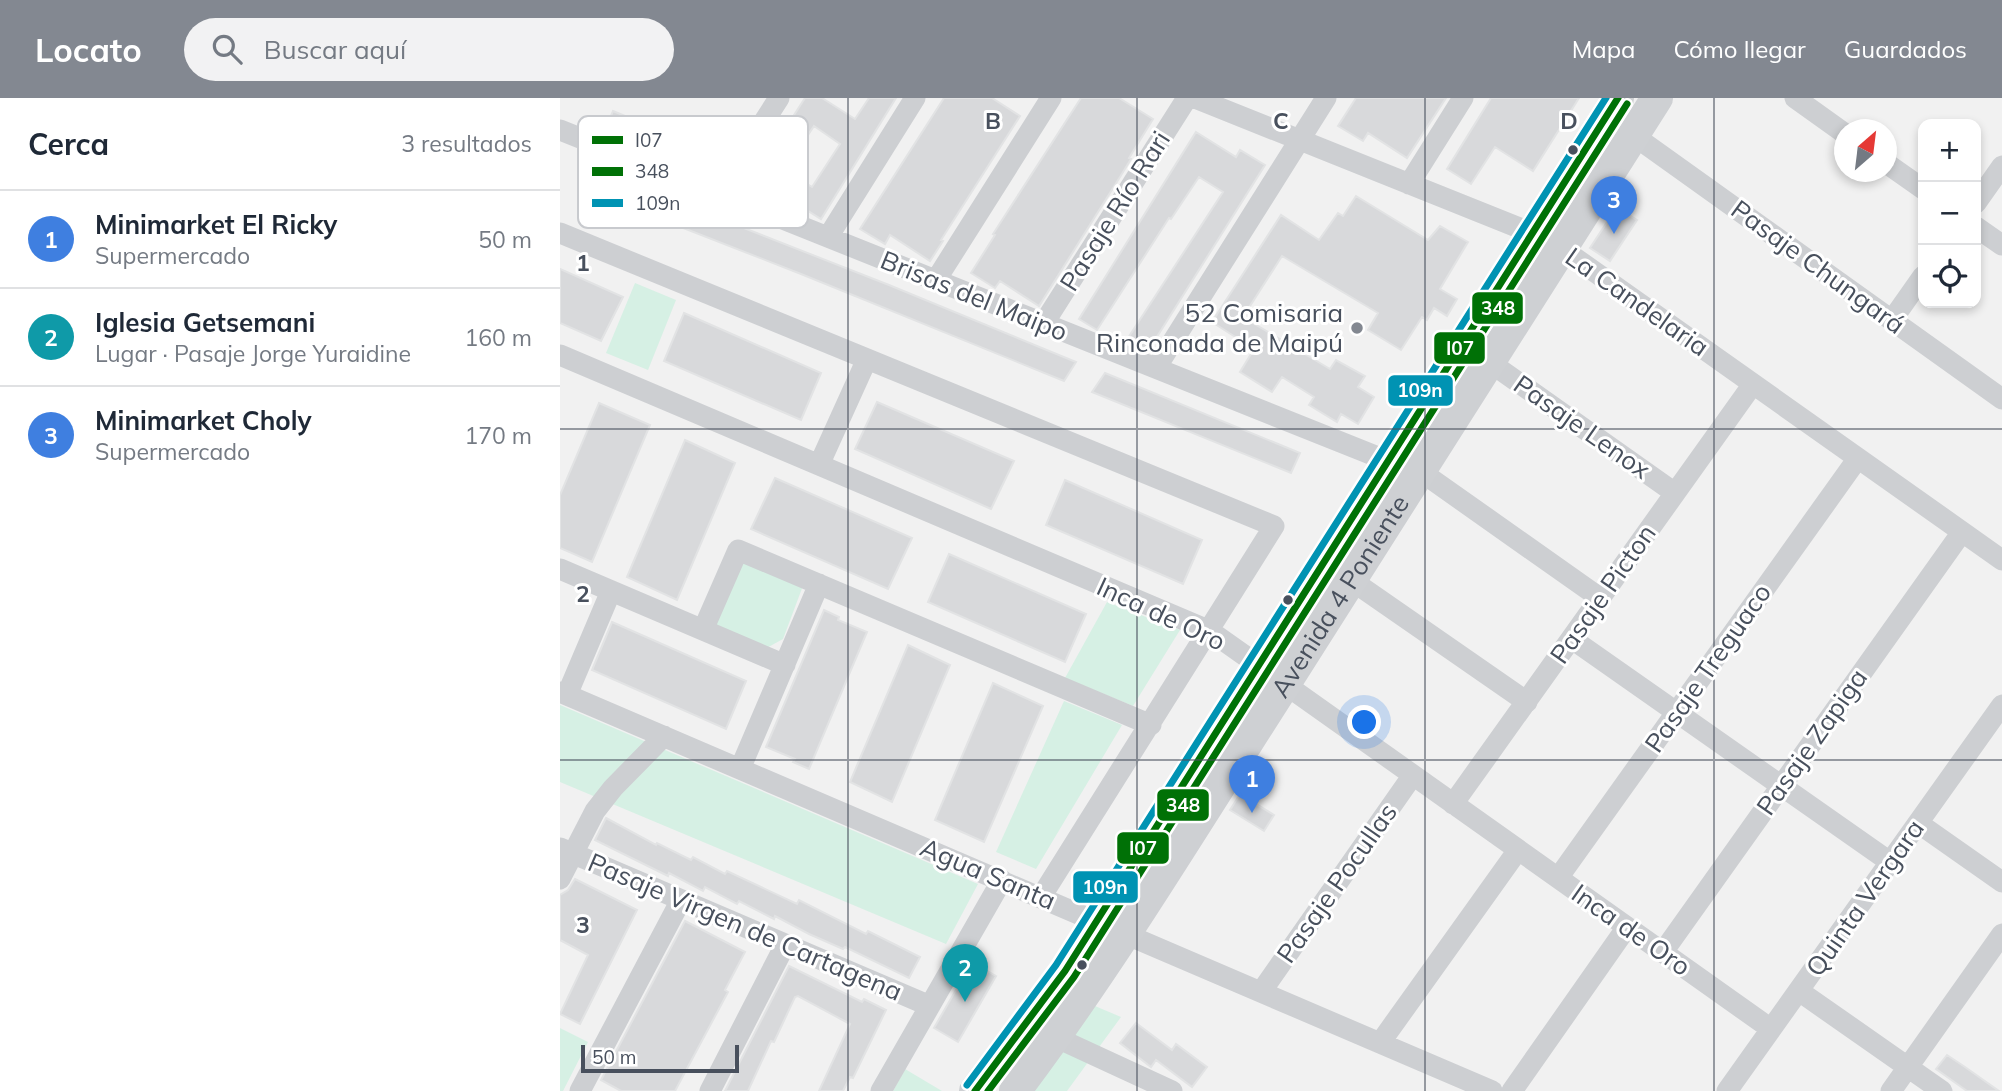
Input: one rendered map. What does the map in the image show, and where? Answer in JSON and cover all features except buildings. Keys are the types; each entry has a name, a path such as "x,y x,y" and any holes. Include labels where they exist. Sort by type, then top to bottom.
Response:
{"street":[{"path":"767,116 779,98"},
{"path":"828,237 915,98"},
{"path":"936,281 1051,98"},
{"name":"Pasaje Río Rari","path":"1044,323 1187,98"},
{"name":"La Candelaria","path":"1195,98 1532,233 1561,248 2002,560"},
{"path":"1156,368 1326,98"},
{"path":"1409,184 1463,98"},
{"name":"Avenida 4 Poniente","path":"975,1091 1065,971 1097,922 1618,98"},
{"name":"Avenida 4 Poniente","path":"1014,1091 1126,934 1657,98"},
{"path":"1795,98 1834,126"},
{"name":"Brisas del Maipo","path":"560,130 578,137"},
{"name":"Pasaje Chungará","path":"1633,135 2002,399"},
{"path":"1981,196 2002,166"},
{"path":"1897,171 1918,185"},
{"name":"Brisas del Maipo","path":"806,228 1388,461"},
{"path":"1981,230 2002,245"},
{"path":"560,233 1274,526 1151,726 1041,897"},
{"path":"1892,320 1918,283"},
{"name":"Inca de Oro","path":"560,355 1210,631 1771,1029"},
{"path":"819,465 867,359"},
{"name":"Pasaje Lenox","path":"1488,361 1675,493"},
{"name":"Pasaje Picton","path":"1453,804 1753,384"},
{"path":"1424,404 1450,421"},
{"name":"Pasaje Treguaco","path":"1558,878 1858,458"},
{"path":"1420,471 1600,598"},
{"name":"Pasaje Zapiga","path":"1663,952 1962,532"},
{"path":"703,630 737,550 1151,726"},
{"path":"560,569 785,665"},
{"path":"1351,580 1527,702"},
{"path":"740,769 818,584"},
{"path":"564,693 611,591"},
{"path":"1572,639 1890,863"},
{"name":"Agua Santa","path":"564,693 1492,1091"},
{"name":"Quinta Vergara","path":"1727,1091 1918,823 1999,717"},
{"path":"560,879 567,850 595,811 613,788 664,736"},
{"name":"Pasaje Pocullas","path":"1261,992 1413,775"},
{"path":"1918,823 2002,882"},
{"name":"Pasaje Virgen de Cartagena","path":"567,850 930,1006"},
{"path":"1380,1043 1518,850"},
{"path":"881,1091 1002,880"},
{"path":"580,1091 681,900"},
{"path":"1513,1091 1627,927"},
{"path":"1891,1091 2002,934"},
{"path":"710,1091 785,945"},
{"path":"1799,991 1941,1091"},
{"path":"1055,1037 1172,1091"}],"green space":[{"path":"635,283 676,300 648,370 606,353"},
{"path":"742,557 804,583 783,639 763,650 713,629"},
{"path":"1107,602 1180,630 1133,706 1065,678"},
{"path":"1064,701 1122,725 1036,869 996,852"},
{"path":"560,705 978,884 946,944 560,782"},
{"path":"1095,1006 1121,1017 1067,1091 1031,1091"},
{"path":"560,1028 588,1042 563,1091 560,1091"},
{"path":"905,1069 942,1091 893,1091"}],"transit line":[{"name":"109n","path":"967,1085 1056,965 1606,98"},
{"name":"I07","path":"975,1091 1065,971 1618,98"},
{"name":"348","path":"988,1091 1074,977 1627,104"}],"place":[{"name":"Minimarket Choly","path":"1614,234"},
{"name":"52 Comisaria Rinconada de Maipú","path":"1357,328"},
{"name":"Minimarket El Ricky","path":"1252,813"},
{"name":"Iglesia Getsemani","path":"965,1002"}]}
